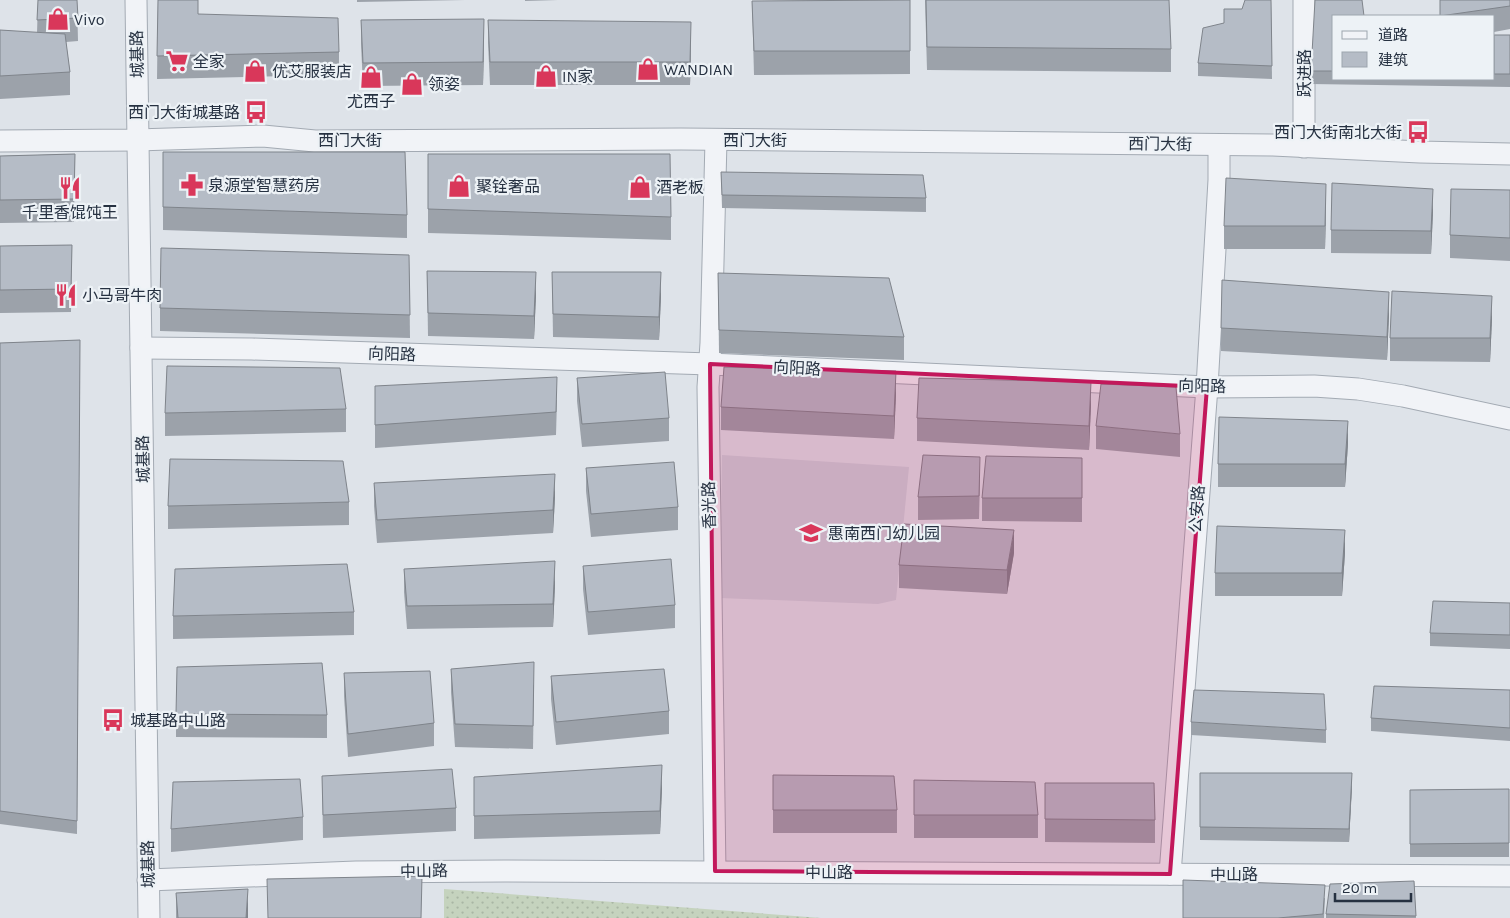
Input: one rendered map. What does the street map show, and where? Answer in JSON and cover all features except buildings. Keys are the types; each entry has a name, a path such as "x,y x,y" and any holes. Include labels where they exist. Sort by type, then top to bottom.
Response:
{"street":[{"name":"城基路","path":"136,0 149,918"},
{"name":"跃进路","path":"1304,0 1304,147"},
{"name":"西门大街","path":"0,141 137,140 264,136 315,140 716,140 1219,145 1510,154"},
{"name":"香光路","path":"715,871 708,387 716,140"},
{"name":"公安路","path":"1170,874 1206,387 1219,180 1219,145"},
{"name":"向阳路","path":"141,348 261,349 710,364 1206,387 1314,386 1358,389 1403,396 1510,418"},
{"name":"中山路","path":"148,880 426,871 1510,876"}],"highlighted area":[{"path":"710,364 1207,387 1170,874 715,871"}],"shaded area":[{"name":"惠南西门幼儿园","path":"722,455 909,467 896,600 878,604 720,598"}],"green space":[{"path":"444,889 821,918 444,918"}],"place":[{"name":"Vivo","path":"58,19"},
{"name":"全家","path":"177,61"},
{"name":"WANDIAN","path":"648,69"},
{"name":"优艾服装店","path":"255,71"},
{"name":"IN家","path":"546,76"},
{"name":"尤西子","path":"371,77"},
{"name":"领姿","path":"412,84"},
{"name":"西门大街城基路","path":"256,112"},
{"name":"西门大街南北大街","path":"1418,132"},
{"name":"泉源堂智慧药房","path":"192,185"},
{"name":"聚铨奢品","path":"459,186"},
{"name":"酒老板","path":"640,187"},
{"name":"千里香馄饨王","path":"70,188"},
{"name":"小马哥牛肉","path":"66,295"},
{"name":"惠南西门幼儿园","path":"811,533"},
{"name":"城基路中山路","path":"113,720"}]}
